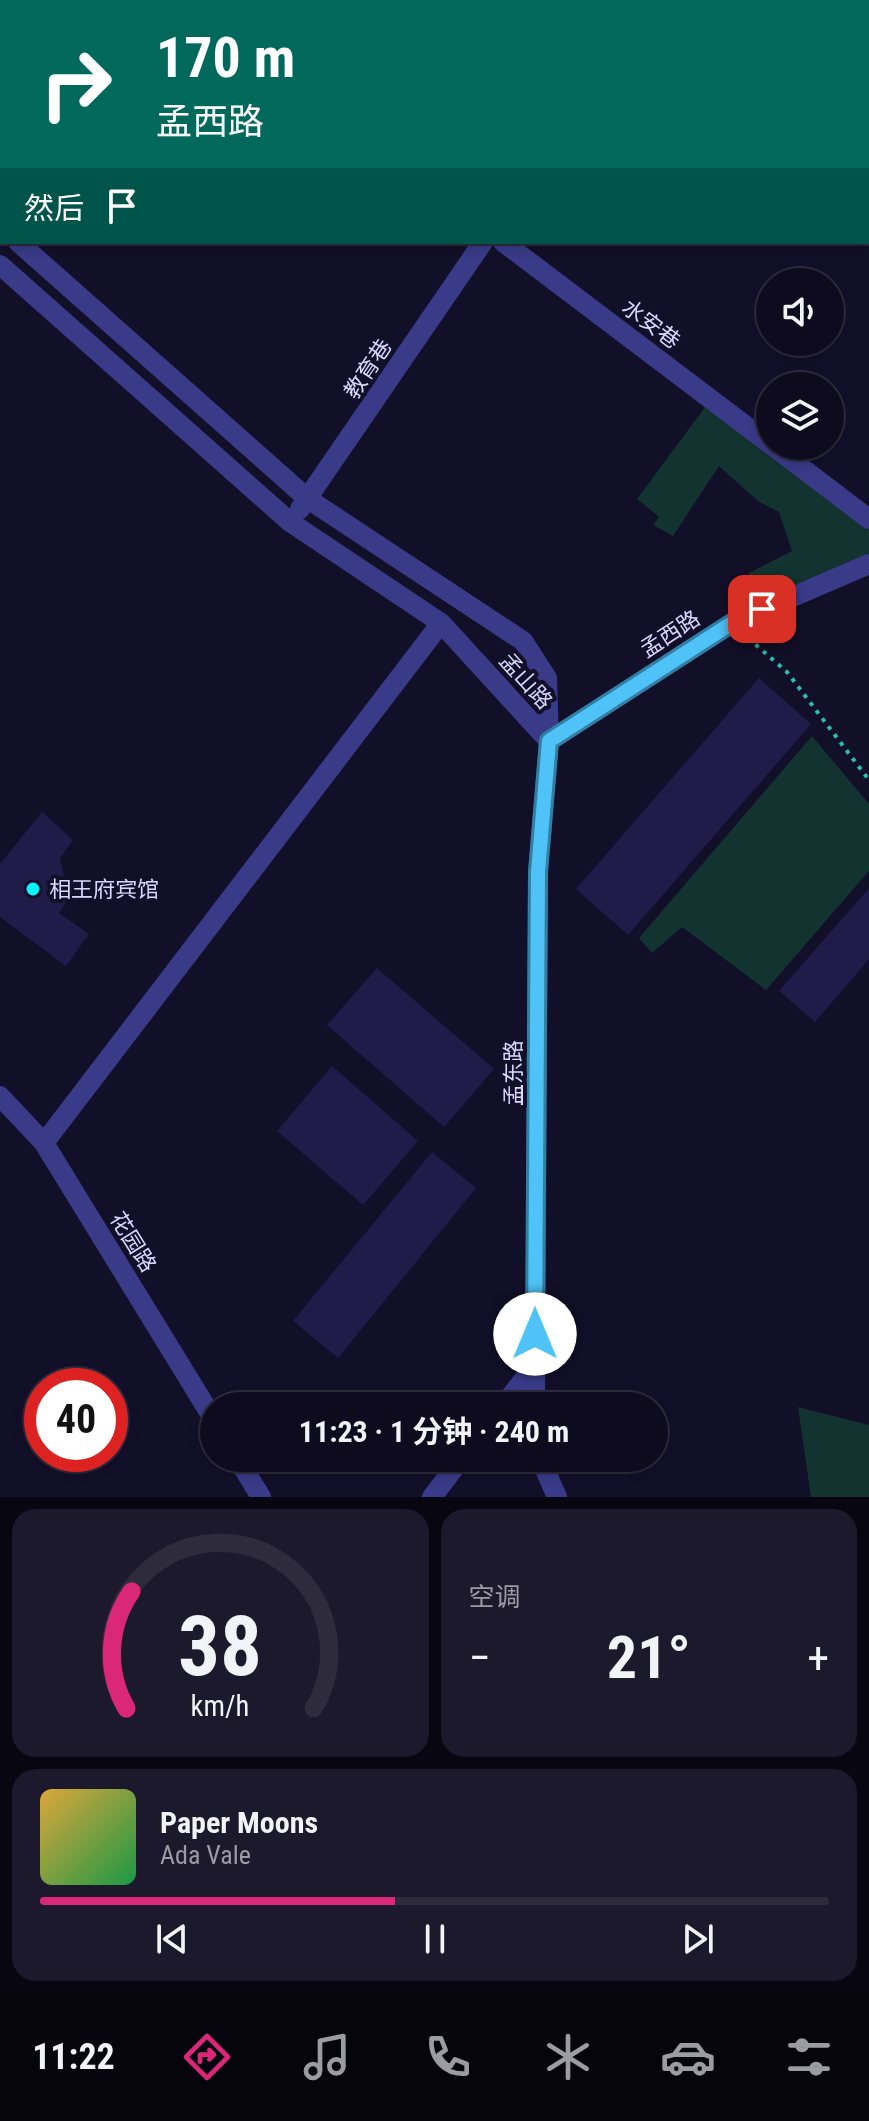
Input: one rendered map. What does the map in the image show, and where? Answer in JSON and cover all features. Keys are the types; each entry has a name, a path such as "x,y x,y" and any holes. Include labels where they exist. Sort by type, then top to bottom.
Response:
{"street":[{"name":"孟山路","path":"20,244 308,499 523,641 547,678 549,741"},
{"name":"教育巷","path":"290,522 482,244"},
{"name":"水安巷","path":"506,244 756,434"},
{"name":"孟山路","path":"0,265 290,522 441,623 549,741"},
{"name":"水安巷","path":"791,460 869,519"},
{"name":"孟西路","path":"549,741 732,623 869,564"},
{"path":"44,1143 441,623"},
{"name":"孟东路","path":"535,1392 538,872 549,741"},
{"name":"花园路","path":"0,1096 44,1143 200,1397"},
{"path":"514,1392 535,1365"},
{"path":"246,1472 261,1497"},
{"path":"432,1497 451,1472"},
{"path":"546,1472 557,1497"}],"path":[{"path":"732,623 787,672 869,780"}],"green space":[{"path":"711,399 756,433 756,460 791,460 869,519 869,564 762,609 752,597 749,573 792,551 779,512 759,502 719,466 673,536 653,525 659,517 637,499"},
{"path":"812,736 869,804 869,871 766,990 682,927 652,953 639,938"},
{"path":"798,1407 869,1425 869,1497 811,1497"}],"building":[{"path":"759,678 811,724 628,935 576,889"},
{"name":"相王府宾馆","path":"42,812 73,840 60,858 69,898 59,913 89,934 66,966 0,917 0,864"},
{"path":"869,888 869,959 815,1022 779,991"},
{"path":"377,968 494,1069 444,1127 327,1025"},
{"path":"332,1066 418,1141 363,1205 277,1131"},
{"path":"432,1152 476,1188 338,1358 293,1321"}],"place":[{"name":"相王府宾馆","path":"33,889"}],"route":[{"path":"535,1334 538,872 549,741 732,623 762,609"}]}
